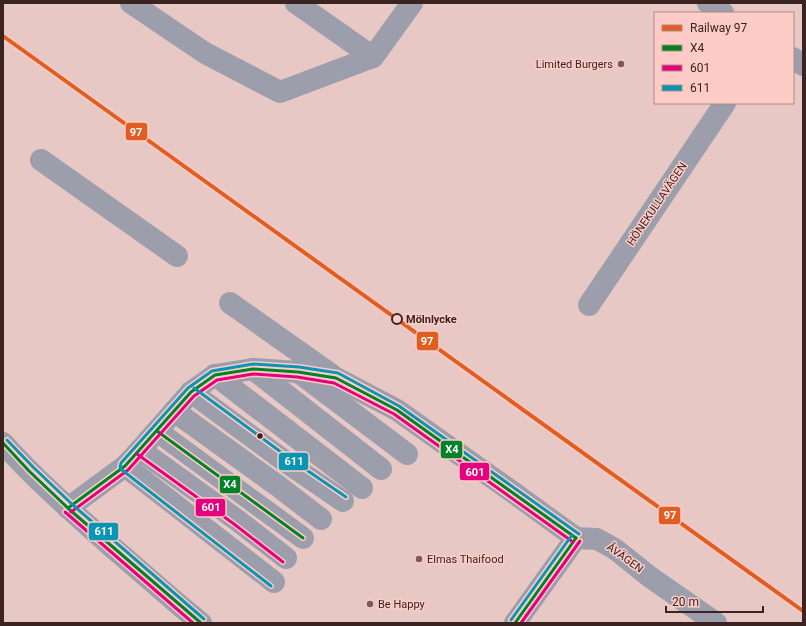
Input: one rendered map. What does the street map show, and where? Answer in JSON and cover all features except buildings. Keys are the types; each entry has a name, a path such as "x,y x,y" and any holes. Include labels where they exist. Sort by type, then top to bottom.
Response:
{"street":[{"path":"131,3 205,53 280,92 373,57 412,3"},
{"path":"296,3 373,57"},
{"path":"708,3 722,12"},
{"path":"794,59 803,65"},
{"name":"HÖNEKULLAVÄGEN","path":"589,305 725,104"},
{"path":"41,160 177,256"},
{"path":"230,303 336,378 397,410 576,538 515,623"},
{"path":"68,508 125,466 192,392 215,375 253,369 298,372 336,378"},
{"path":"253,369 381,469"},
{"path":"298,372 407,454"},
{"path":"215,375 362,488"},
{"path":"192,392 286,462 343,501"},
{"path":"174,411 321,519"},
{"path":"156,431 302,538"},
{"path":"3,443 24,467 68,508 178,604 202,623"},
{"path":"140,450 237,520 286,558"},
{"path":"125,466 274,582"},
{"name":"ÅVÄGEN","path":"576,538 597,539 615,549 650,577 716,623"}],"rail line":[{"name":"97","path":"3,36 803,611"}],"transit line":[{"name":"611","path":"271,586 120,467 121,463 188,388 212,371 253,364 299,367 338,373 399,406 579,534"},
{"name":"X4","path":"68,508 125,466 191,392 215,375 253,369 298,372 336,378 397,410 576,538"},
{"name":"601","path":"71,512 128,470 194,396 217,380 253,374 297,377 334,383 394,414 573,542"},
{"name":"611","path":"194,388 289,458 346,497"},
{"name":"X4","path":"157,431 303,538"},
{"name":"611","path":"7,440 74,506 204,619"},
{"name":"X4","path":"3,443 29,471 70,510 201,623"},
{"name":"601","path":"137,454 234,524 283,562"},
{"name":"601","path":"65,512 193,623"},
{"name":"611","path":"511,620 572,535"},
{"name":"X4","path":"515,623 576,538"},
{"name":"601","path":"521,623 580,541"}],"place":[{"name":"Limited Burgers","path":"621,64"},
{"name":"Mölnlycke","path":"397,319"},
{"name":"Elmas Thaifood","path":"419,559"},
{"name":"Be Happy","path":"370,604"}]}
